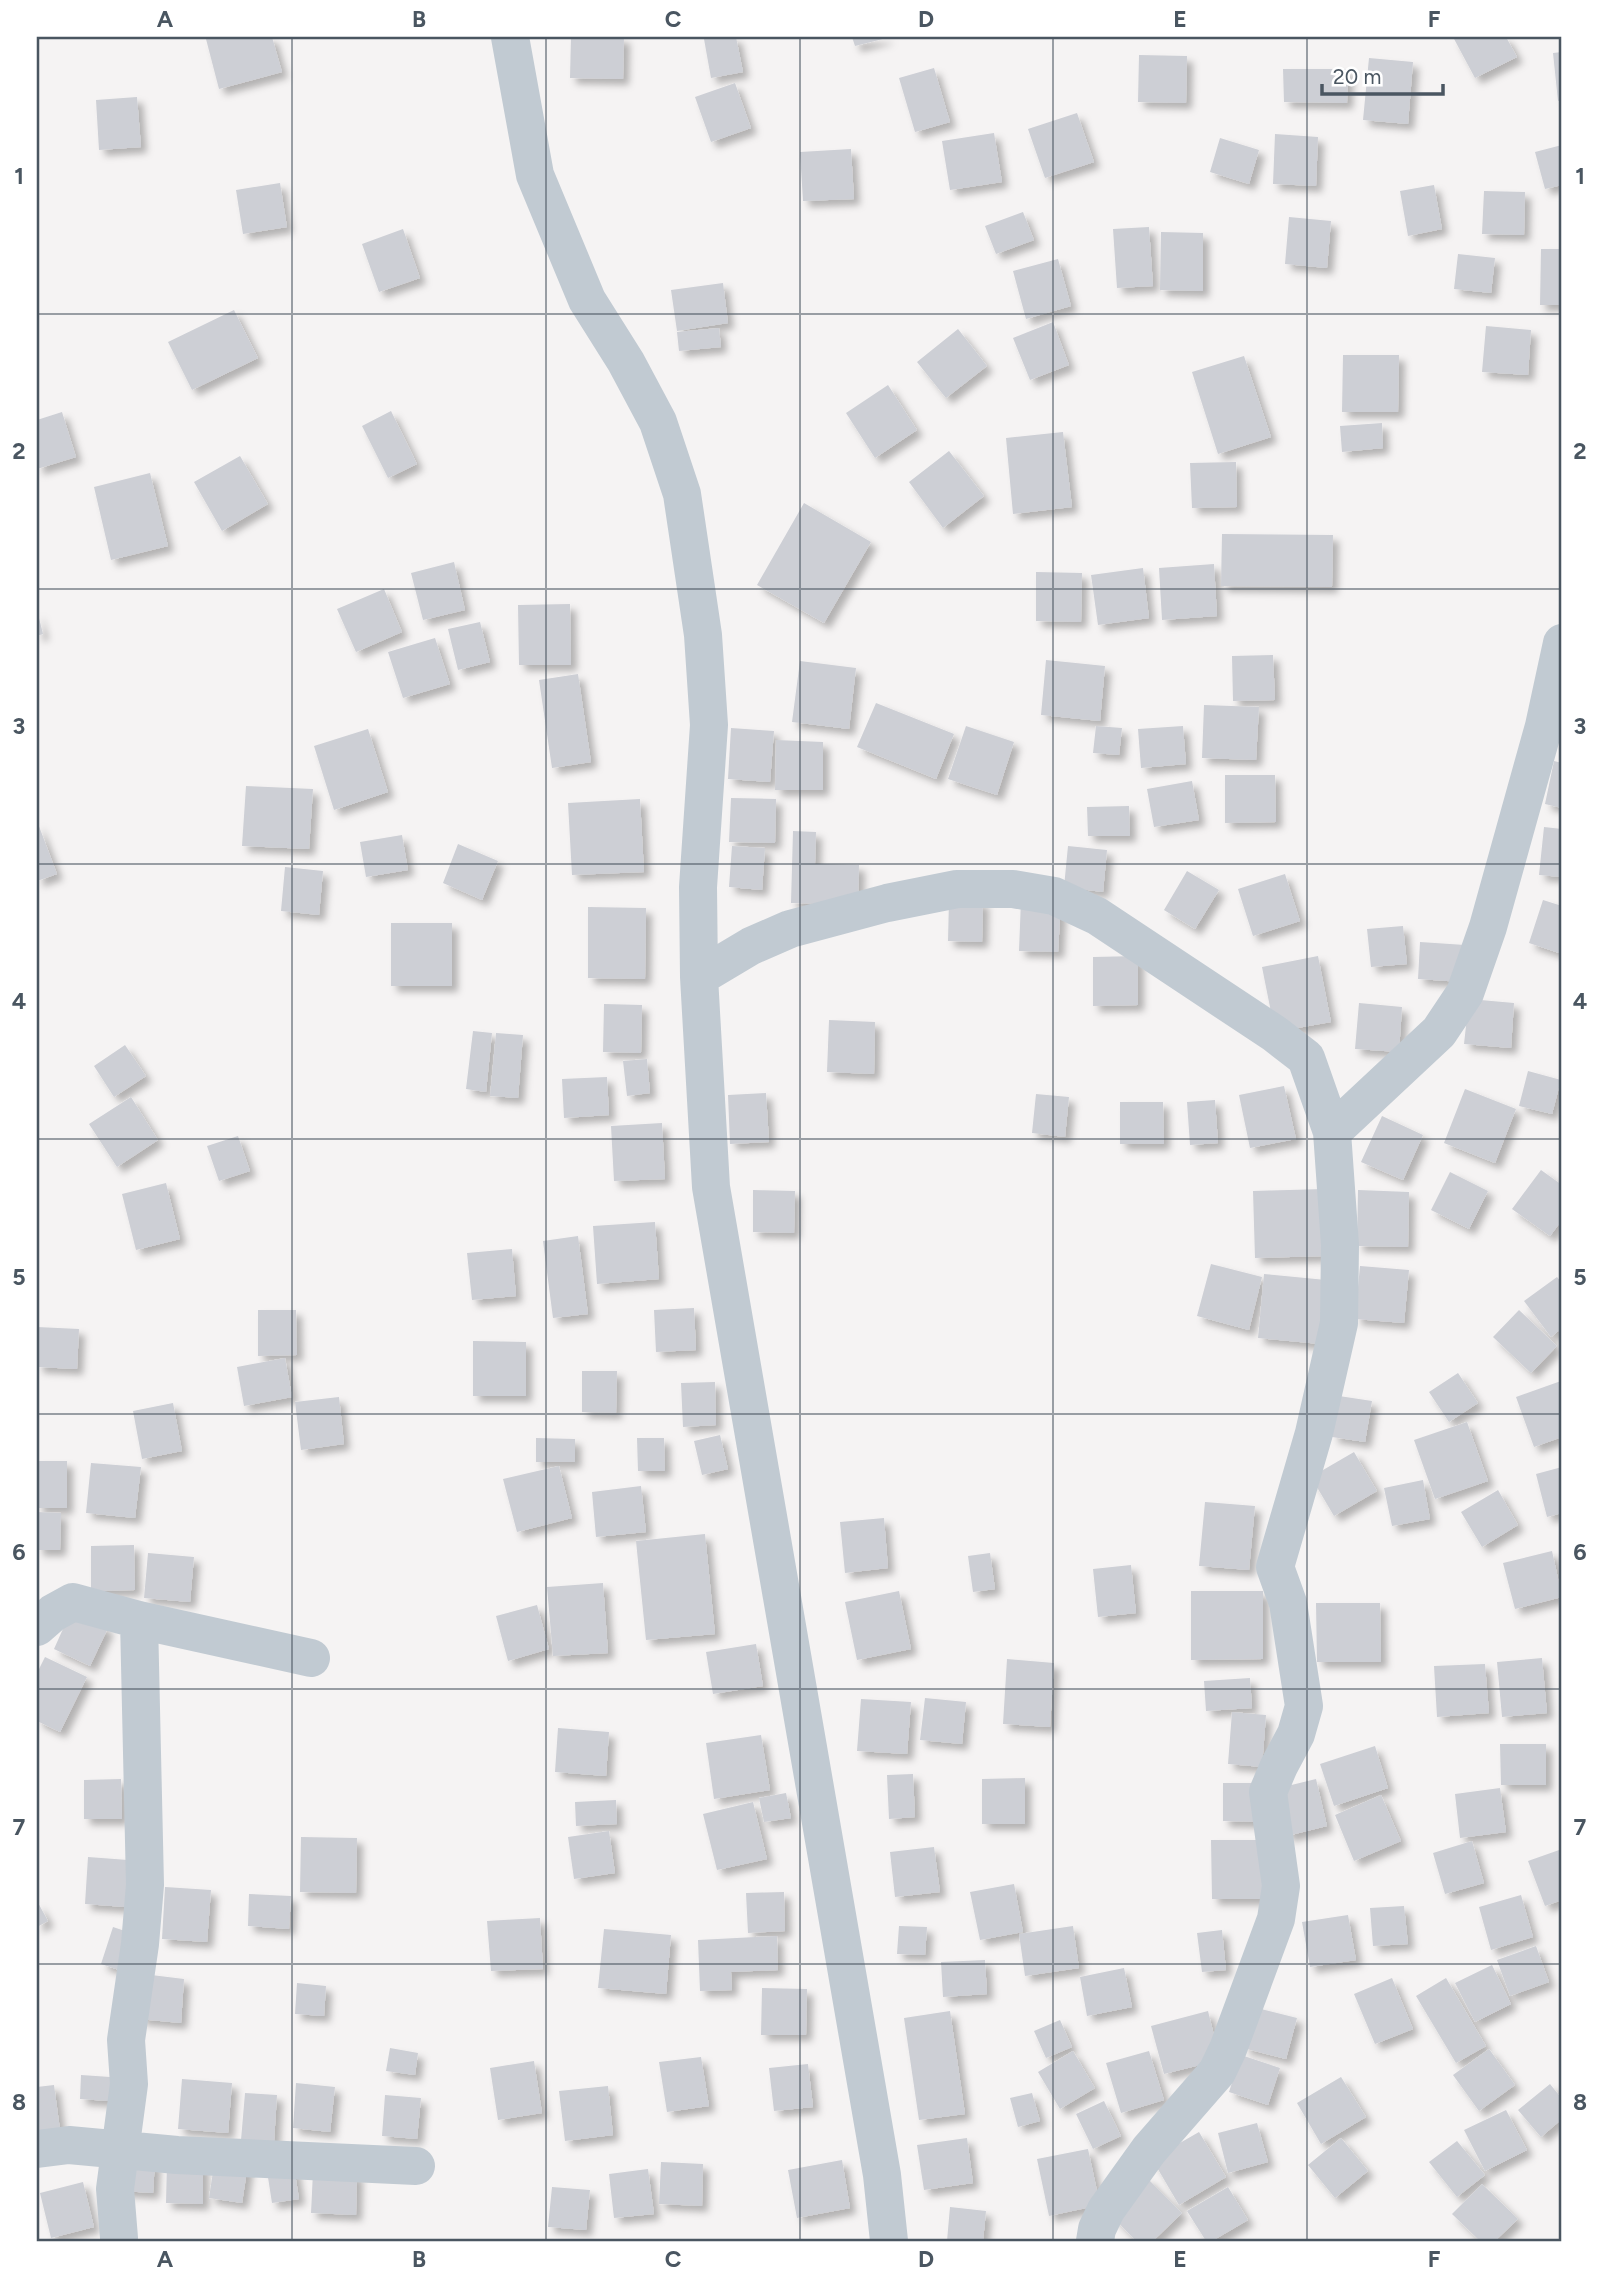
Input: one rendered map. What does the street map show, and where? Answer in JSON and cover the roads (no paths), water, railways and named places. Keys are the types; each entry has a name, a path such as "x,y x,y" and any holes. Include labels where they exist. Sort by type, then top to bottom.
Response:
{"street":[{"path":"510,37 535,175 587,300 626,362 658,422 682,494 703,635 709,725 698,887 699,977 710,1187 882,2175 889,2241"},
{"path":"1332,1132 1439,1032 1465,993 1488,927 1541,740 1562,643"},
{"path":"699,977 751,946 790,929 887,903 957,889 1013,890 1054,896 1097,916 1307,1058 1332,1132 1340,1245 1339,1323 1314,1433 1275,1567 1288,1603 1304,1706 1297,1734 1268,1792 1281,1886 1276,1919 1217,2072 1149,2150 1106,2210 1097,2230 1096,2241"},
{"path":"37,1627 73,1602 139,1620 311,1658"},
{"path":"119,2238 115,2189 129,2084 126,2040 141,1944 145,1885 139,1620"},
{"path":"37,2148 69,2145 177,2155 416,2166"}]}
